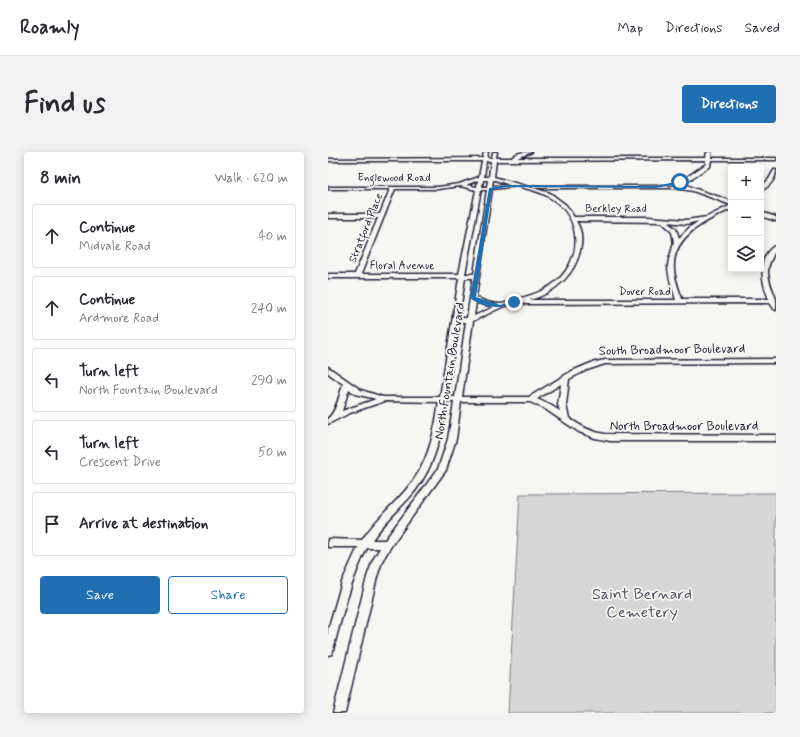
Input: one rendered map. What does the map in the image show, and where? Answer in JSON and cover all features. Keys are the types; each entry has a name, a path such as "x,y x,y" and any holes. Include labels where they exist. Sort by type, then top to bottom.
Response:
{"street":[{"path":"514,160 516,156 530,152"},
{"path":"656,187 685,180 708,165 710,159 709,152"},
{"path":"328,160 485,156 494,156 514,160 776,159"},
{"name":"North Fountain Boulevard","path":"328,650 350,574 365,543 381,521 417,480 434,447 438,432 462,276 485,156"},
{"name":"North Fountain Boulevard","path":"339,713 372,578 378,560 387,544 442,470 452,439 492,178 494,156"},
{"path":"764,187 771,180 776,171"},
{"name":"Englewood Road","path":"328,188 438,188 460,185 480,178 492,178 520,187"},
{"path":"685,180 683,182 684,185 728,202"},
{"name":"Englewood Road","path":"460,185 479,189 490,189"},
{"path":"490,189 506,186 656,187 694,190"},
{"path":"456,320 470,320 500,306 548,290 568,272 576,257 578,250 578,233 574,219 564,206 554,198 541,192 520,187"},
{"name":"Stratford Place","path":"357,276 393,188"},
{"path":"680,302 671,266 677,243 692,228 707,218 728,208"},
{"path":"764,215 776,220"},
{"path":"328,216 381,216"},
{"name":"Berkley Road","path":"574,219 659,220 686,222 707,218"},
{"name":"Berkley Road","path":"659,220 672,226 676,234 677,243"},
{"path":"776,247 769,254 764,266 765,283 776,308"},
{"name":"Floral Avenue","path":"328,276 476,276"},
{"path":"548,290 546,294 548,299 560,302"},
{"path":"473,298 478,301 500,306"},
{"name":"Dover Road","path":"514,302 774,301"},
{"name":"South Broadmoor Boulevard","path":"530,400 565,379 571,373 585,366 605,362 776,360"},
{"path":"328,369 358,392 383,400"},
{"path":"565,379 562,405 565,417"},
{"path":"335,416 342,401 347,384"},
{"path":"328,422 335,416 363,405 383,400 530,400"},
{"name":"North Broadmoor Boulevard","path":"530,400 544,404 584,431 610,438 776,438"},
{"path":"328,543 387,544"}],"green space":[{"name":"Saint Bernard Cemetery","path":"776,493 776,713 508,713 520,494"}],"route":[{"path":"514,302 500,306 491,305 473,298 490,189 506,186 656,187 680,182"}]}
